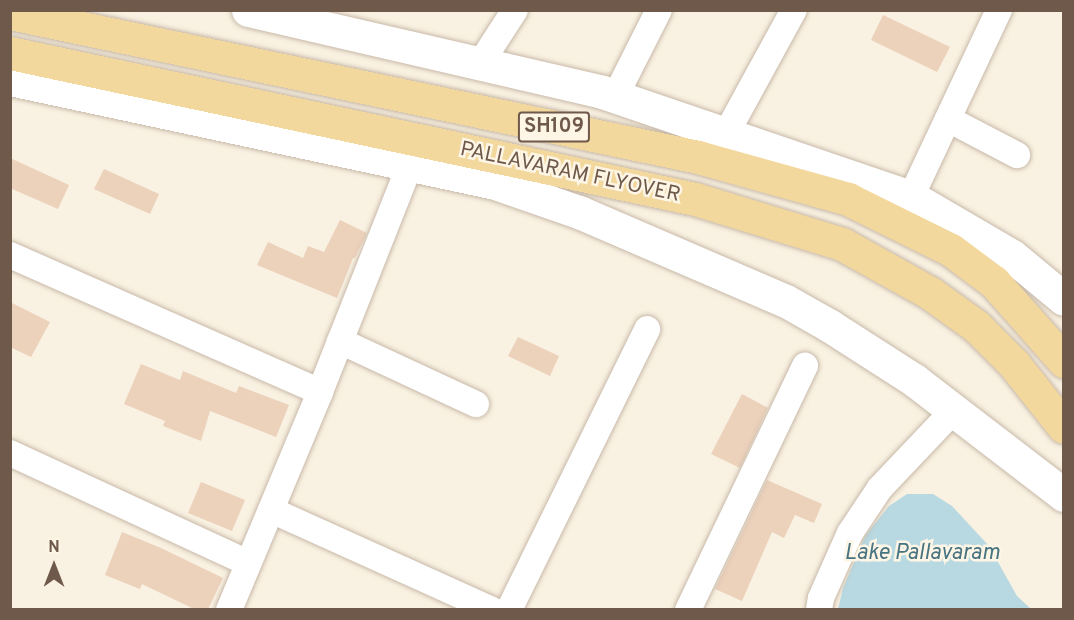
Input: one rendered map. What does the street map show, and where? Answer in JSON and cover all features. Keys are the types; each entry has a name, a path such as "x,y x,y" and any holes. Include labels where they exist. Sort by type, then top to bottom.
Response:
{"main road":[{"name":"PALLAVARAM FLYOVER","path":"10,14 698,157 848,199 951,250 994,282 1057,353"},
{"name":"PALLAVARAM FLYOVER","path":"10,53 695,199 842,244 930,293 976,326 1014,364 1064,427"}],"street":[{"path":"248,10 615,97 911,197 1012,256 1064,299"},
{"path":"480,64 515,10"},
{"path":"615,97 659,10"},
{"path":"726,134 794,10"},
{"path":"911,197 999,10"},
{"path":"10,79 498,184 579,212 786,301 896,368 1064,495"},
{"path":"948,119 1017,156"},
{"path":"229,609 320,392 410,165"},
{"path":"10,255 320,392"},
{"path":"509,609 647,329"},
{"path":"340,341 476,404"},
{"path":"688,609 805,366"},
{"path":"819,609 821,598 850,533 880,488 954,410"},
{"path":"10,453 248,563"},
{"path":"271,510 492,609"}],"water":[{"name":"Lake Pallavaram","path":"907,494 933,494 952,506 989,546 1017,596 1031,609 838,609 843,588 865,536 889,506"}],"building":[{"path":"883,15 950,47 937,72 871,40"},
{"path":"10,158 69,185 58,209 10,188"},
{"path":"104,169 159,194 150,214 94,189"},
{"path":"340,220 367,233 353,258 337,298 257,265 268,242 303,258 308,246 324,252"},
{"path":"10,302 50,322 31,357 10,347"},
{"path":"518,337 559,356 550,376 508,356"},
{"path":"141,364 180,380 183,371 236,393 239,386 289,405 276,437 210,411 201,441 163,426 165,421 124,404"},
{"path":"742,394 768,408 740,468 711,454"},
{"path":"767,480 822,504 814,523 795,515 784,538 772,532 742,601 715,589"},
{"path":"201,482 245,500 232,531 188,513"},
{"path":"122,532 223,578 208,609 194,609 142,584 140,589 105,575"}]}
